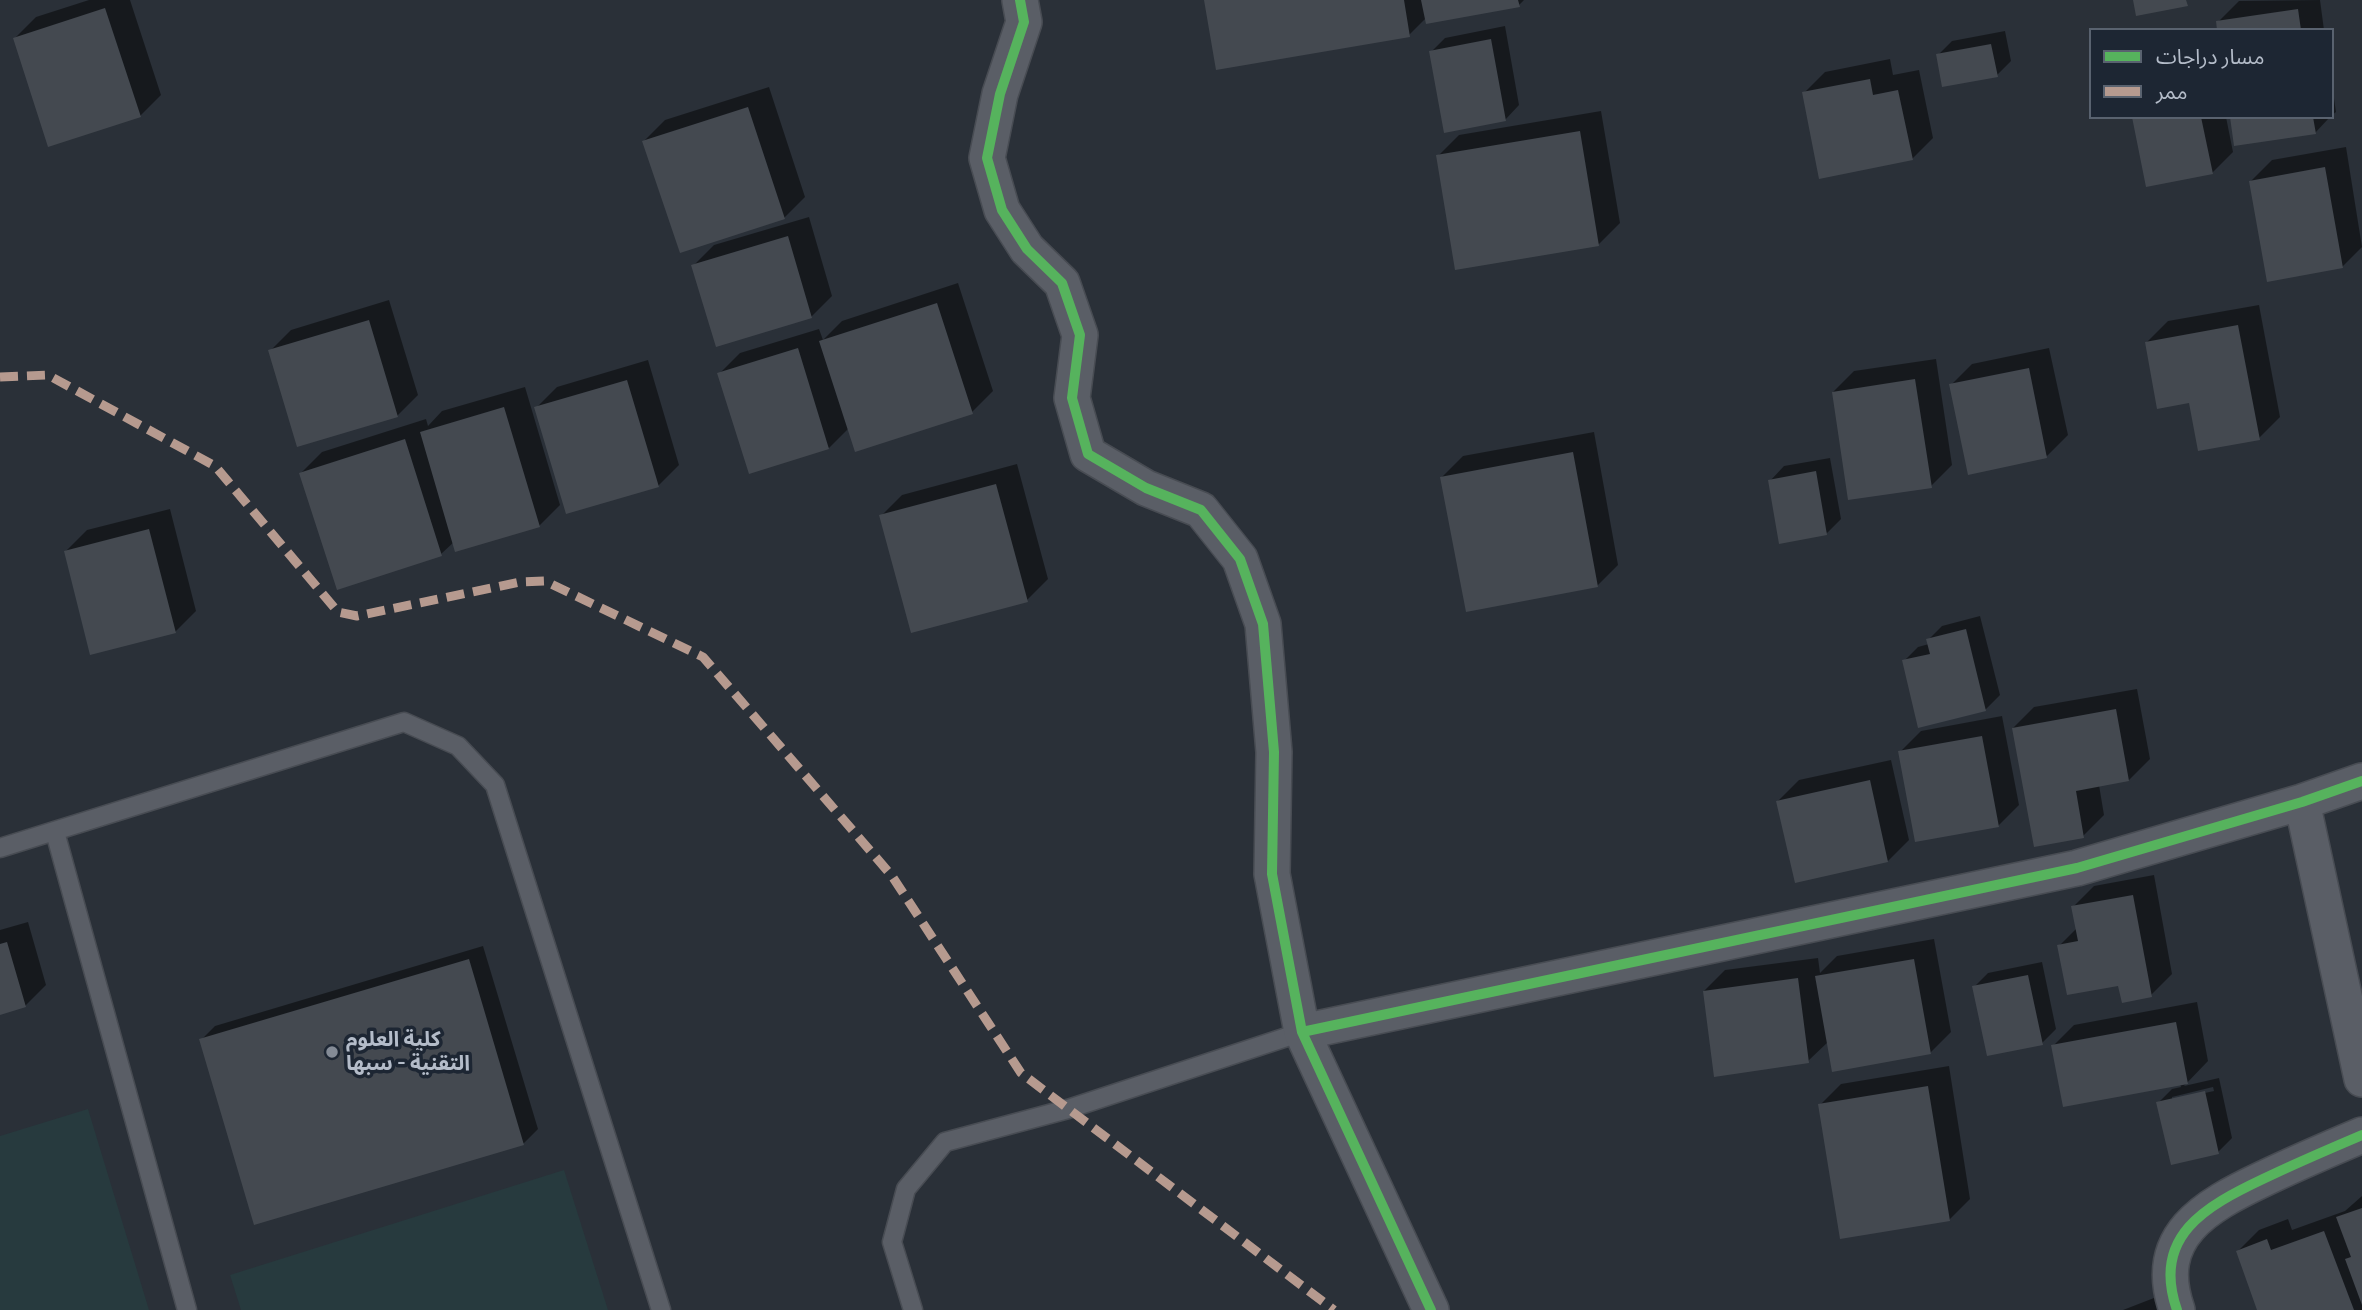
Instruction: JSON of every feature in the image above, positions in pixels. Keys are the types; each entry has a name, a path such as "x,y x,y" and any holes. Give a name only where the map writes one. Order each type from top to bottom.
{"street":[{"path":"1020,0 1024,22 1000,94 987,158 1002,209 1027,249 1062,283 1080,335 1072,398 1088,454 1146,488 1201,510 1241,559 1263,624 1274,752 1272,874 1302,1032 1432,1310"},
{"path":"1302,1032 2077,868 2302,802 2362,781"},
{"path":"2302,802 2362,1079"},
{"path":"2177,1310 2171,1276 2172,1257 2183,1233 2197,1215 2229,1195 2362,1135"}],"lane":[{"path":"0,848 404,722 458,746 495,785 661,1310"},
{"path":"55,832 187,1310"},
{"path":"913,1310 892,1242 906,1189 945,1142 1068,1109 1302,1032"}],"green space":[{"path":"88,1109 149,1310 0,1310 0,1136"},
{"path":"564,1170 608,1310 241,1310 230,1275"}],"building":[{"path":"1204,0 1404,0 1410,37 1216,70"},
{"path":"1421,0 1518,0 1520,7 1426,24"},
{"path":"2133,0 2186,0 2188,6 2136,16"},
{"path":"105,8 141,117 48,147 13,38"},
{"path":"2298,9 2301,28 2217,28 2216,21"},
{"path":"1491,39 1506,121 1444,133 1429,51"},
{"path":"1991,44 1998,77 1942,87 1936,54"},
{"path":"1870,79 1873,95 1898,90 1913,160 1819,179 1802,92"},
{"path":"748,107 785,219 680,253 642,141"},
{"path":"2132,119 2201,119 2213,174 2146,187"},
{"path":"2230,119 2313,119 2316,134 2234,146"},
{"path":"1580,131 1599,246 1455,270 1436,155"},
{"path":"2325,167 2343,268 2267,282 2249,181"},
{"path":"788,236 812,318 716,347 691,265"},
{"path":"937,303 973,414 855,452 819,341"},
{"path":"369,320 398,417 297,447 268,350"},
{"path":"2238,325 2260,440 2198,451 2189,403 2157,409 2145,342"},
{"path":"798,348 829,449 749,474 717,373"},
{"path":"2029,368 2047,458 1968,475 1949,384"},
{"path":"1915,379 1932,488 1848,500 1832,392"},
{"path":"627,380 659,487 566,514 534,407"},
{"path":"504,407 540,527 455,552 420,432"},
{"path":"405,439 442,556 337,590 299,473"},
{"path":"1573,452 1598,587 1466,612 1440,477"},
{"path":"1816,471 1827,535 1779,544 1768,480"},
{"path":"996,484 1028,602 911,633 879,515"},
{"path":"149,529 176,633 90,655 64,551"},
{"path":"1966,629 1986,711 1918,728 1902,660 1930,654 1926,639"},
{"path":"2116,709 2129,781 2076,791 2084,838 2034,847 2012,728"},
{"path":"1982,736 1999,827 1915,842 1898,751"},
{"path":"1870,780 1888,862 1795,883 1776,801"},
{"path":"2133,895 2152,997 2122,1003 2118,986 2067,995 2057,945 2078,941 2071,906"},
{"path":"7,942 26,1007 0,1015 0,944"},
{"path":"469,959 524,1145 254,1225 199,1039"},
{"path":"1914,959 1931,1054 1832,1072 1815,976"},
{"path":"2028,975 2043,1045 1987,1056 1972,986"},
{"path":"1798,978 1809,1063 1714,1077 1703,991"},
{"path":"2176,1022 2188,1084 2063,1107 2051,1045"},
{"path":"1928,1086 1950,1221 1840,1239 1818,1104"},
{"path":"2205,1091 2219,1154 2171,1165 2156,1102"},
{"path":"2362,1208 2362,1305 2345,1259 2351,1257 2336,1217"},
{"path":"2324,1231 2354,1310 2257,1310 2236,1251 2267,1239 2271,1250"}],"marked path":[{"path":"0,377 48,375 215,466 338,612 357,616 520,582 545,581 703,657 892,876 1021,1073 1334,1310"}],"cycle path":[{"path":"1020,0 1024,22 1000,94 987,158 1002,210 1027,249 1062,283 1080,335 1072,398 1088,454 1146,488 1201,510 1240,559 1263,624 1274,752 1272,874 1302,1032 1431,1310"},
{"path":"1302,1032 2077,868 2302,802 2362,781"},
{"path":"2177,1310 2171,1284 2171,1262 2178,1243 2189,1227 2222,1200 2242,1189 2362,1135"}],"place":[{"name":"كلية العلوم التقنية - سبها","path":"332,1052"}]}
